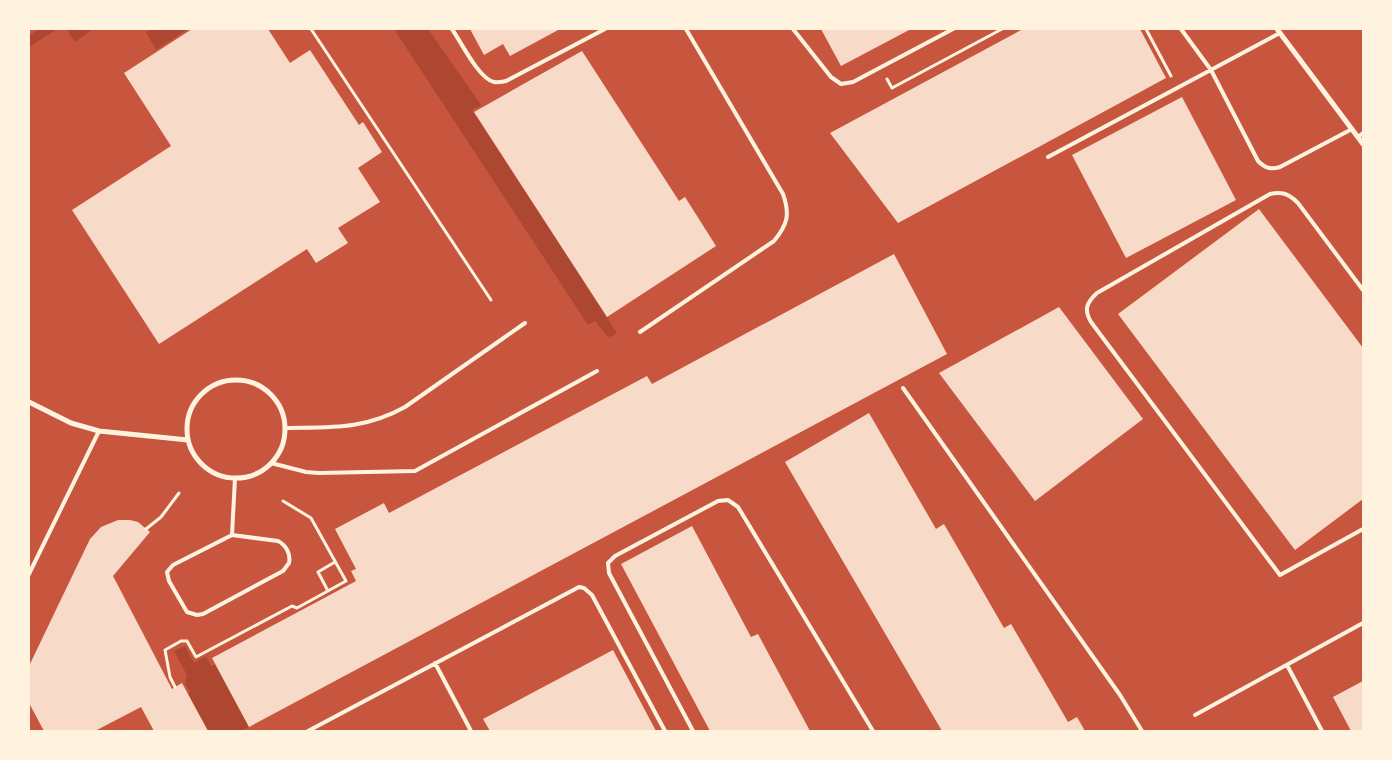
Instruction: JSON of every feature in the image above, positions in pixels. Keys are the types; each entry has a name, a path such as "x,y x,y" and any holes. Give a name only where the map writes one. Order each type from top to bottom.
{"street":[{"path":"1279,31 1352,129 1361,135 1363,144"},
{"path":"236,380 251,383 264,389 275,400 282,413 285,428 279,452 271,463 255,474 235,478 222,476 210,471 200,463 192,452 188,440 187,425 190,411 197,398 208,388 222,382 236,380"},
{"path":"29,402 71,423 99,431 188,440"}],"lane":[{"path":"452,29 482,74 493,82 499,83 506,82 605,29"},
{"path":"640,332 774,241 783,230 787,218 787,206 783,194 686,29"},
{"path":"793,29 830,78 836,82 847,84 953,29"},
{"path":"1182,29 1211,70 1262,165 1268,168 1280,167 1352,129"},
{"path":"1048,157 1211,70 1279,31"},
{"path":"1363,290 1298,203 1284,193 1277,192 1270,194 1096,293 1086,306 1087,315 1092,322 1280,575 1363,529"},
{"path":"285,428 352,426 385,417 405,407 525,324"},
{"path":"271,463 306,472 319,473 415,471 597,371"},
{"path":"903,388 1114,686 1142,731"},
{"path":"29,574 99,431"},
{"path":"232,535 235,478"},
{"path":"693,731 609,573 608,563 615,556 718,501 728,500 738,507 873,731"},
{"path":"232,535 278,541 283,544 288,553 289,563 283,571 203,614 197,615 187,612 168,581 167,572 173,565 232,535"},
{"path":"308,731 573,589 584,588 592,595 665,731"},
{"path":"1195,715 1363,623"},
{"path":"435,663 471,731"},
{"path":"1287,665 1322,731"}],"path":[{"path":"311,29 491,300"},
{"path":"881,67 892,88 1002,29"},
{"path":"1146,29 1177,88"},
{"path":"146,529 161,517 179,493"},
{"path":"175,687 170,677 165,650 181,641 187,641 196,657 292,606 297,608 346,581 312,518 283,501"},
{"path":"328,591 318,572 335,562"}],"shaded area":[{"path":"39,29 57,29 29,47 29,36"},
{"path":"66,29 93,29 75,42"},
{"path":"151,29 188,29 156,50 146,32"},
{"path":"394,29 428,29 481,105 472,110 617,333 610,337 607,336 595,321 588,325"},
{"path":"185,646 194,663 206,656 211,666 215,665 249,727 241,731 208,731 188,694 190,692 185,684 187,675 174,651"}],"building":[{"path":"192,29 268,29 290,63 310,50 359,125 363,122 382,152 358,168 380,202 338,228 348,243 316,263 307,249 159,344 72,210 171,146 124,73"},
{"path":"470,29 560,29 510,56 503,44 484,55"},
{"path":"821,29 911,29 841,66"},
{"path":"1023,29 1140,29 1166,78 898,223 830,133"},
{"path":"582,51 679,201 685,197 716,246 607,317 474,112"},
{"path":"1182,97 1236,200 1126,258 1072,155"},
{"path":"1259,209 1363,348 1363,499 1295,550 1118,314"},
{"path":"894,254 947,354 249,727 212,658 356,581 351,571 356,569 335,529 384,503 389,513 647,376 652,384"},
{"path":"1059,307 1143,419 1035,501 939,373"},
{"path":"869,413 936,529 944,524 1004,628 1011,624 1068,722 1077,717 1085,731 942,731 785,462"},
{"path":"118,520 138,522 150,532 113,576 172,689 182,683 208,731 154,731 141,707 95,731 44,731 29,703 29,666 90,539 101,527"},
{"path":"692,526 751,637 758,634 810,731 710,731 621,564"},
{"path":"613,650 656,731 490,731 483,719"},
{"path":"1363,681 1363,731 1351,731 1333,697"}]}
